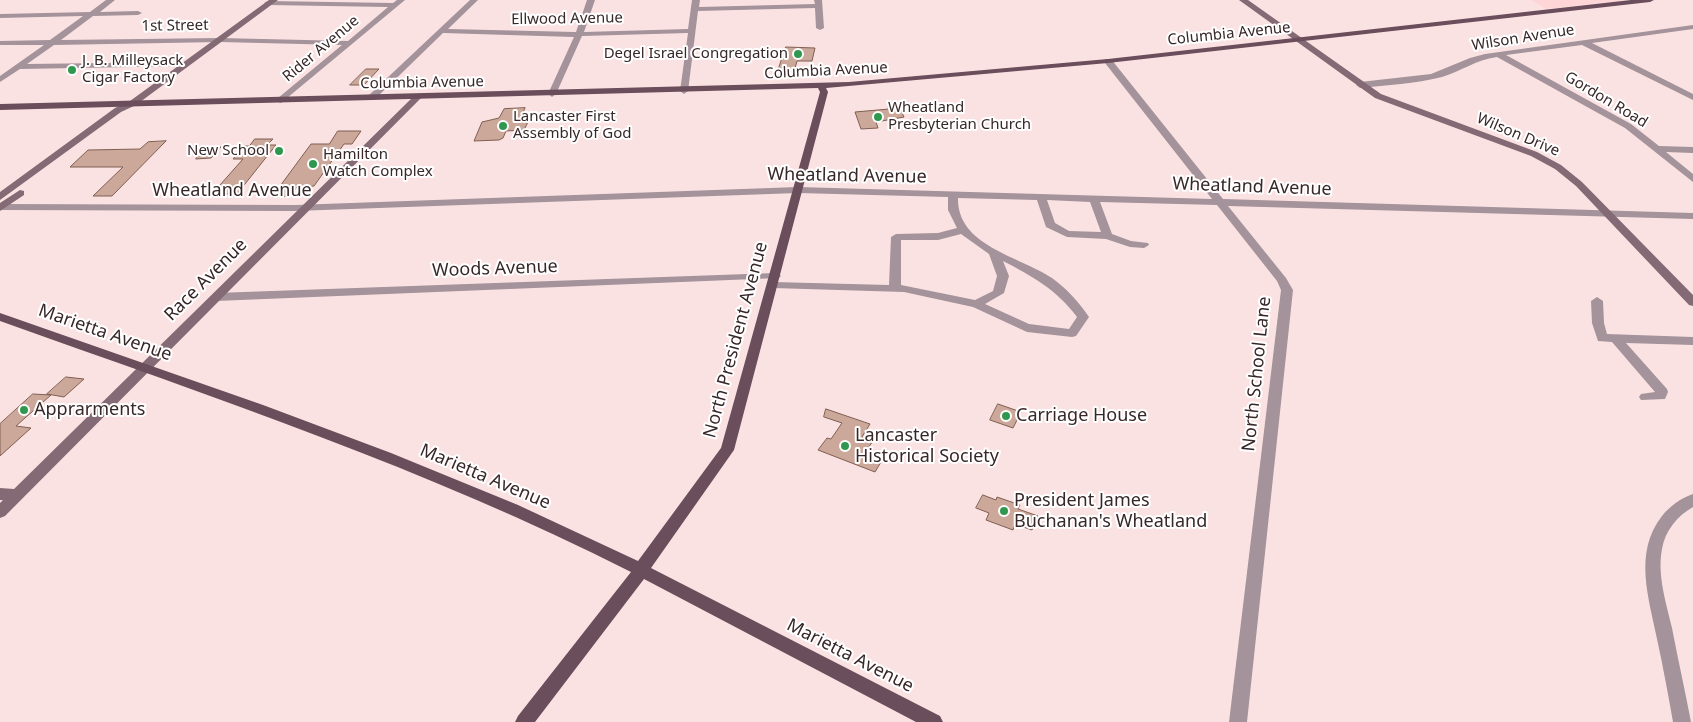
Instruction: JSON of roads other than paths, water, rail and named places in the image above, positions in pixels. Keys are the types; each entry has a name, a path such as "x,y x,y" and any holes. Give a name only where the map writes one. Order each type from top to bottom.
{"main road":[{"name":"Columbia Avenue","path":"0,107 821,86 927,79 1108,61 1650,0"},
{"name":"North President Avenue","path":"524,722 640,571 727,450 824,92 821,86"},
{"name":"Marietta Avenue","path":"0,317 201,387 452,483 559,530 934,722"}],"street":[{"path":"0,80 111,0"},
{"path":"371,98 474,0"},
{"path":"552,94 579,34 591,0"},
{"path":"684,91 696,0"},
{"name":"Wilson Drive","path":"1244,0 1360,85 1388,101 1513,146 1548,161 1579,184 1693,302"},
{"path":"0,205 131,110 133,103 270,1 398,2"},
{"name":"Rider Avenue","path":"281,100 398,2"},
{"path":"694,9 818,3 820,28"},
{"path":"0,16 138,13"},
{"name":"Wilson Avenue","path":"1360,85 1437,76 1450,71 1468,60 1498,54 1690,29"},
{"name":"Ellwood Avenue","path":"443,31 521,35 692,31"},
{"name":"1st Street","path":"0,43 220,40 350,43"},
{"path":"1584,43 1693,96"},
{"name":"Gordon Road","path":"1498,54 1611,116 1657,149 1693,179"},
{"name":"North School Lane","path":"1108,61 1282,280 1286,290 1238,722"},
{"path":"17,67 186,64"},
{"path":"0,73 10,73"},
{"name":"Race Avenue","path":"0,512 418,97"},
{"path":"1657,149 1693,150"},
{"name":"Wheatland Avenue","path":"0,205 307,207 798,190 1693,216"},
{"path":"953,194 952,213 962,230 992,250 1003,276 998,293 976,304"},
{"path":"1041,197 1050,225 1067,234 1107,236 1130,244 1144,245"},
{"path":"1094,198 1107,236"},
{"path":"895,289 896,237 953,235 962,230"},
{"name":"Woods Avenue","path":"216,298 774,281 895,289 976,304 1027,328 1072,333 1083,318 1070,300 1042,277 992,250"},
{"path":"1597,301 1598,323 1602,338 1693,341"},
{"path":"1616,339 1662,392 1660,396 1646,397"},
{"path":"0,494 17,495"},
{"path":"1682,722 1654,583 1653,556 1664,524 1680,507 1693,500"}],"place":[{"name":"Degel Israel Congregation","path":"798,54"},
{"name":"J. B. Milleysack Cigar Factory","path":"72,70"},
{"name":"Wheatland Presbyterian Church","path":"878,117"},
{"name":"Lancaster First Assembly of God","path":"503,126"},
{"name":"New School","path":"279,151"},
{"name":"Hamilton Watch Complex","path":"313,164"},
{"name":"Apprarments","path":"24,410"},
{"name":"Carriage House","path":"1006,416"},
{"name":"Lancaster Historical Society","path":"845,446"},
{"name":"President James Buchanan's Wheatland","path":"1004,511"}]}
